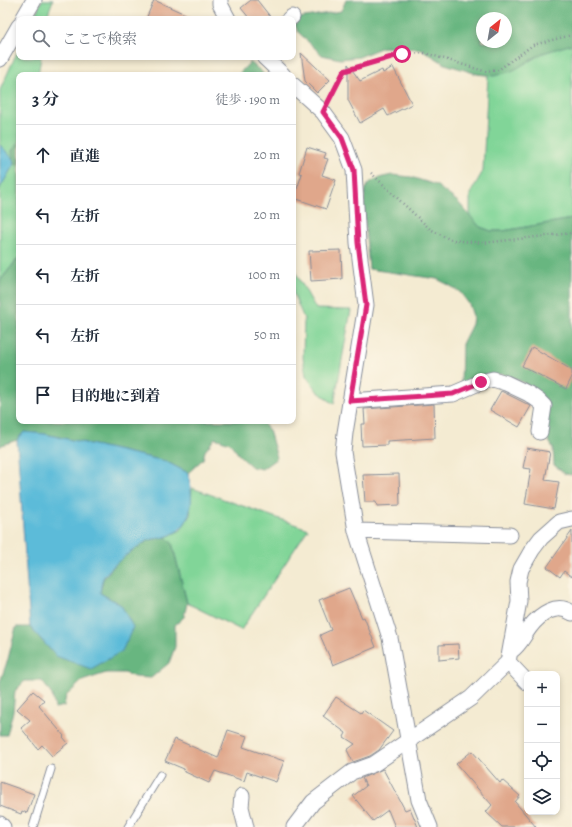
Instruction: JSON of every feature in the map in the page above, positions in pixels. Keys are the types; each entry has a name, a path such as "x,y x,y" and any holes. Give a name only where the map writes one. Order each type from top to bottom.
{"street":[{"path":"25,16 34,0"},
{"path":"220,0 224,16"},
{"path":"0,59 16,31"},
{"path":"267,60 280,72"},
{"path":"296,88 323,112 342,138 354,170 358,243 366,305 343,452 356,531 390,638 419,800 430,827"},
{"path":"350,401 453,394 481,382 493,379 506,383 529,394 544,406 540,432"},
{"path":"524,678 509,657 519,601 518,582 522,568 541,538 559,522 572,519"},
{"path":"356,531 510,535"},
{"path":"294,827 313,802 352,772 374,764 471,698 509,657 518,646 530,626 546,612 558,608 566,609 572,613"},
{"path":"242,796 241,807 246,827"},
{"path":"0,824 3,827"}],"lane":[{"path":"33,827 51,769"},
{"path":"128,827 160,775"}],"path":[{"path":"323,112 344,71 402,54 425,53 487,72 498,70 533,45 572,35"},
{"path":"354,170 371,174 430,229 451,240 483,243 572,233"}],"green space":[{"path":"42,0 53,0 47,16 34,16"},
{"path":"346,0 572,0 572,44 543,53 512,71 494,76 477,74 445,64 421,49 383,47 359,57 340,59 322,55 298,32 296,23 299,18 341,11"},
{"path":"572,42 572,219 503,231 491,231 480,227 470,217 470,194 483,171 488,76 507,66"},
{"path":"16,55 16,60 40,60 38,72 16,72 16,145 12,151 13,159 0,145 0,90"},
{"path":"250,62 262,72 241,72"},
{"path":"16,145 16,164 14,164 12,151"},
{"path":"14,164 16,164 16,261 0,281 0,188"},
{"path":"392,175 411,177 436,185 458,202 480,227 491,231 503,231 572,219 572,475 565,474 554,465 553,448 546,436 548,420 524,383 500,374 461,385 462,344 472,324 473,316 469,304 460,292 437,279 369,269 364,213 365,192 367,186 372,181"},
{"path":"16,261 16,424 264,424 269,430 277,458 262,469 252,467 239,455 230,443 215,438 205,451 203,459 188,473 165,461 45,434 24,432 17,440 0,447 0,281"},
{"path":"296,273 316,309 351,310 334,404 317,391 306,376 303,358 304,319 296,300"},
{"path":"192,488 308,529 241,630 187,603 172,543 166,537 181,530 190,515"},
{"path":"166,537 172,543 187,603 184,617 175,625 175,647 169,663 151,678 134,677 125,673 106,673 82,681 66,696 64,706 55,708 52,695 42,681 25,681 15,691 13,712 7,735 0,735 0,682 8,659 16,627 30,627 56,656 121,605 100,593 103,579 119,560 149,540"}],"water":[{"path":"0,145 13,159 14,164 0,188"},
{"path":"24,432 45,434 165,461 188,473 191,492 190,511 182,527 175,533 165,537 149,540 142,544 117,563 106,573 103,578 100,593 121,605 133,627 122,651 91,669 56,656 30,627 17,440"}],"building":[{"path":"154,0 189,16 147,16"},
{"path":"251,0 257,0 270,16 248,16 241,8"},
{"path":"301,53 330,80 317,93 305,81"},
{"path":"348,64 360,81 382,70 383,73 393,67 412,104 388,116 384,109 360,123 348,100"},
{"path":"307,147 326,153 324,158 328,159 322,175 336,180 326,209 296,199 296,192 302,174 299,173"},
{"path":"341,250 342,279 311,281 309,251"},
{"path":"532,347 572,370 572,377 566,389 522,366"},
{"path":"501,391 531,406 519,427 490,410"},
{"path":"434,404 435,438 387,441 387,445 362,446 361,424 365,424 364,409"},
{"path":"527,448 550,452 545,480 559,482 554,509 525,504 531,469 523,468"},
{"path":"399,474 400,505 377,506 376,502 365,502 363,475"},
{"path":"572,531 572,577 564,571 560,577 547,567"},
{"path":"349,588 362,618 364,617 376,647 333,665 320,635 331,630 319,600"},
{"path":"458,644 459,658 439,660 439,645"},
{"path":"33,691 44,700 39,706 68,743 52,756 42,745 38,749 21,728 30,720 17,709"},
{"path":"336,697 361,713 363,710 393,731 379,750 370,756 353,762 347,750 355,744 344,737 346,733 323,716"},
{"path":"228,730 247,736 243,747 284,761 276,782 247,772 244,781 215,771 209,783 183,771 184,769 165,761 175,739 218,758"},
{"path":"472,751 500,783 502,780 520,796 515,802 524,813 524,815 526,815 536,827 502,827 486,812 492,805 456,764"},
{"path":"383,769 405,810 410,808 418,827 395,827 388,810 373,821 353,796 366,786 362,778"},
{"path":"0,782 34,794 27,813 22,811 21,814 0,806"}],"route":[{"path":"402,54 344,71 323,112 342,138 354,170 358,243 366,305 350,401 453,394 481,382"}]}
